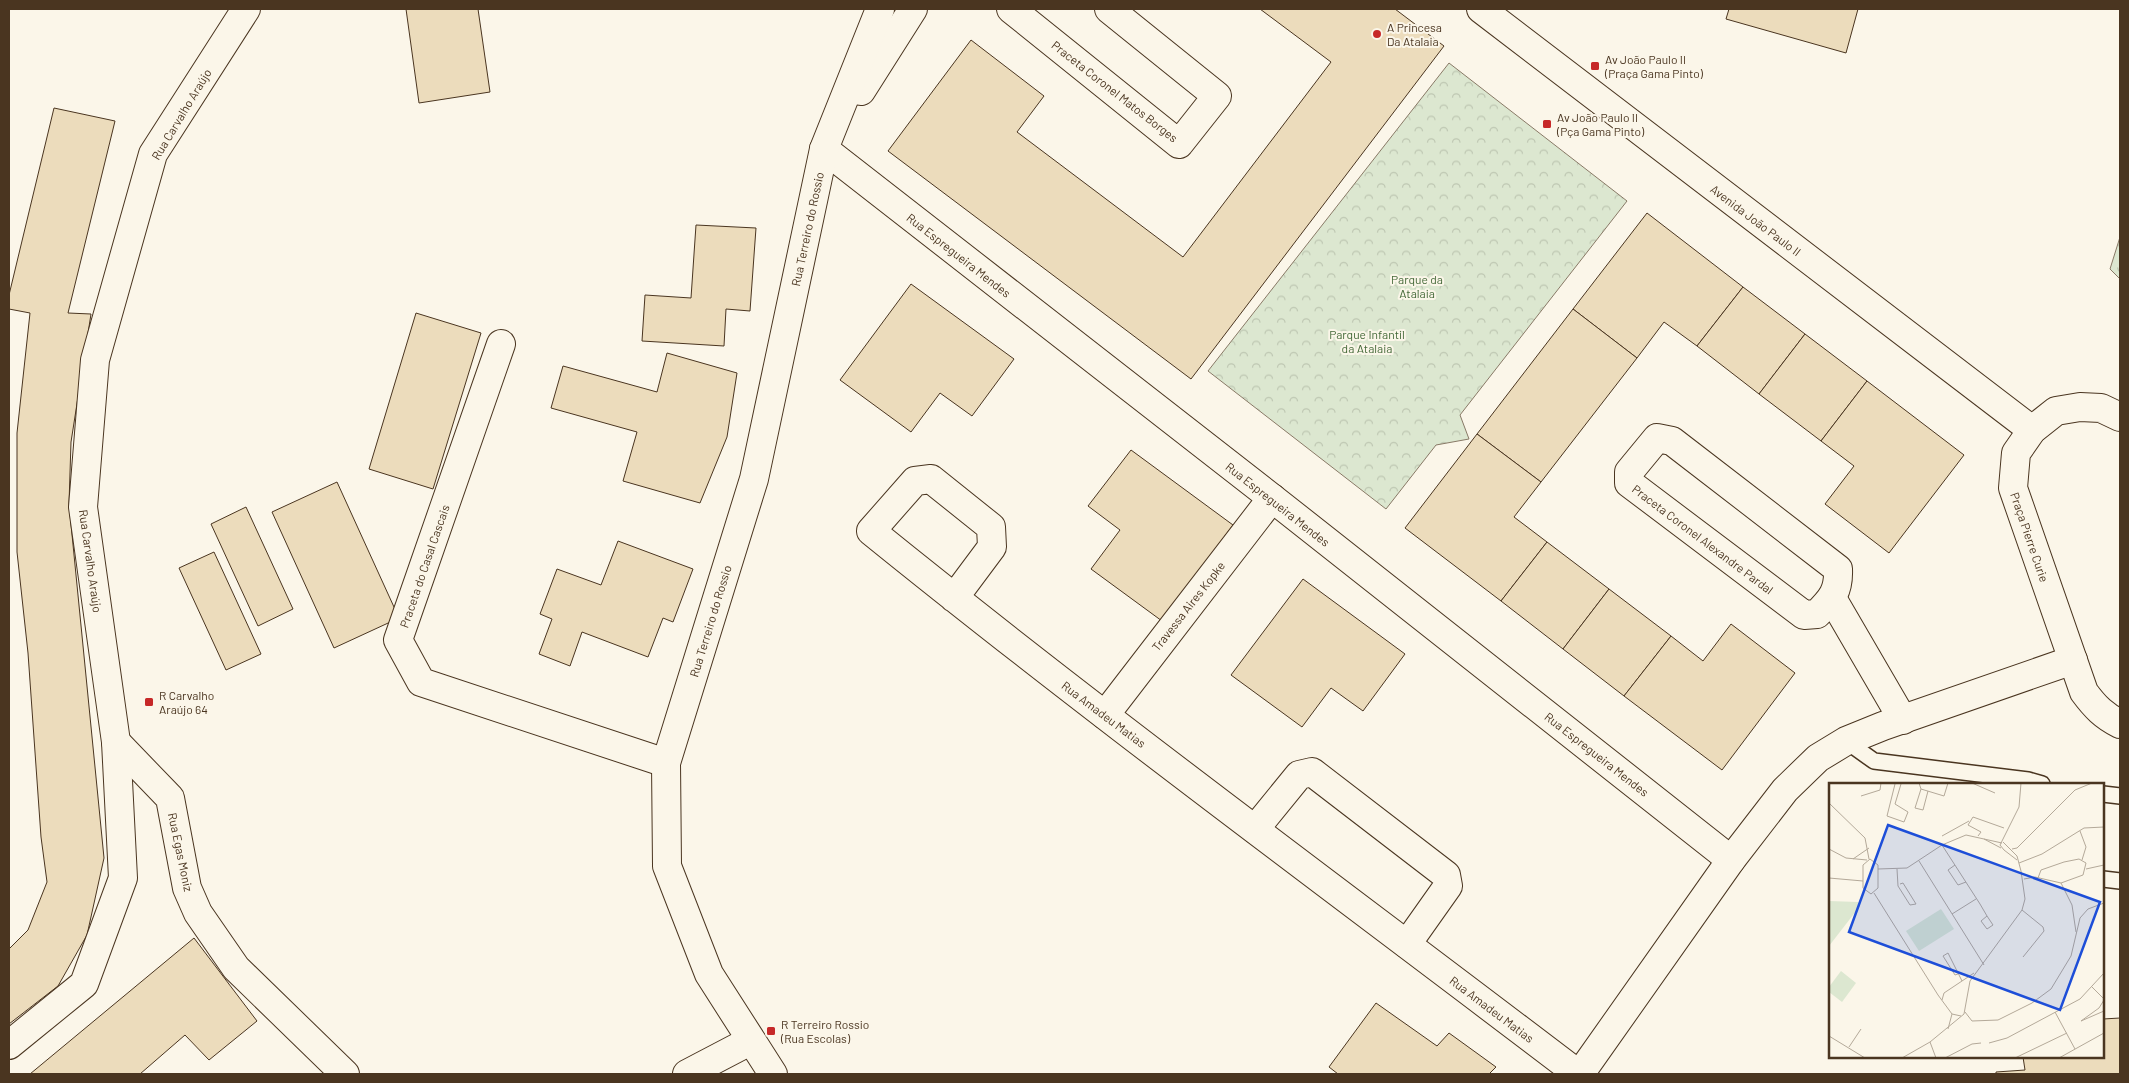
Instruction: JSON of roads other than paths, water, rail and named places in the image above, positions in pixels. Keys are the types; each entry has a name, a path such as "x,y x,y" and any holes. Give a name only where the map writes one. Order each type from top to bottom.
{"street":[{"name":"Rua Carvalho Araújo","path":"9,1045 84,984 123,878 116,742 83,507 95,360 153,154 246,9"},
{"name":"Rua Terreiro do Rossio","path":"773,1074 750,1041 709,974 667,866 666,763 754,479 824,149 880,9"},
{"name":"Rua Terreiro do Rossio","path":"824,149 913,9"},
{"name":"Praceta Coronel Matos Borges","path":"1011,9 1179,144 1217,96 1109,9"},
{"name":"Avenida João Paulo II","path":"1481,9 2032,430"},
{"name":"Rua Espregueira Mendes","path":"824,149 1272,498 1731,860"},
{"name":"Praceta do Casal Cascais","path":"501,344 398,640 421,682 666,763"},
{"name":"Praça Pierre Curie","path":"2120,418 2101,408 2080,407 2056,411 2032,430 2016,453 2012,488 2084,692 2094,706 2108,718 2120,724"},
{"name":"Praceta Coronel Alexandre Pardal","path":"1657,438 1672,441 1838,569 1838,582 1832,598 1817,614 1804,615 1629,483 1629,472 1657,438"},
{"name":"Rua Amadeu Matias","path":"954,598 992,547 991,526 930,479 915,481 871,531 954,598 1105,715 1579,1074"},
{"name":"Travessa Aires Kopke","path":"1105,715 1272,498"},
{"path":"1832,598 1903,720"},
{"path":"1579,1074 1731,860 1785,790 1818,758 1846,741 2072,660"},
{"name":"Rua Egas Moniz","path":"116,742 170,798 187,888 203,921 236,968 345,1074"},
{"path":"1255,829 1299,775 1312,772 1446,875 1448,886 1407,944"},
{"path":"687,1074 750,1041"}],"lane":[{"path":"1846,741 1874,761 2028,780 2038,783"},
{"path":"2104,794 2120,796"},
{"path":"2104,879 2120,881"}],"place":[{"name":"A Princesa Da Atalaia","path":"1377,34"},
{"name":"Av João Paulo II (Praça Gama Pinto)","path":"1595,66"},
{"name":"Av João Paulo II (Pça Gama Pinto)","path":"1547,124"},
{"name":"R Carvalho Araújo 64","path":"149,702"},
{"name":"R Terreiro Rossio (Rua Escolas)","path":"771,1031"}],"park label":[{"name":"Parque da Atalaia","path":"1417,286"},
{"name":"Parque Infantil da Atalaia","path":"1367,341"}]}
